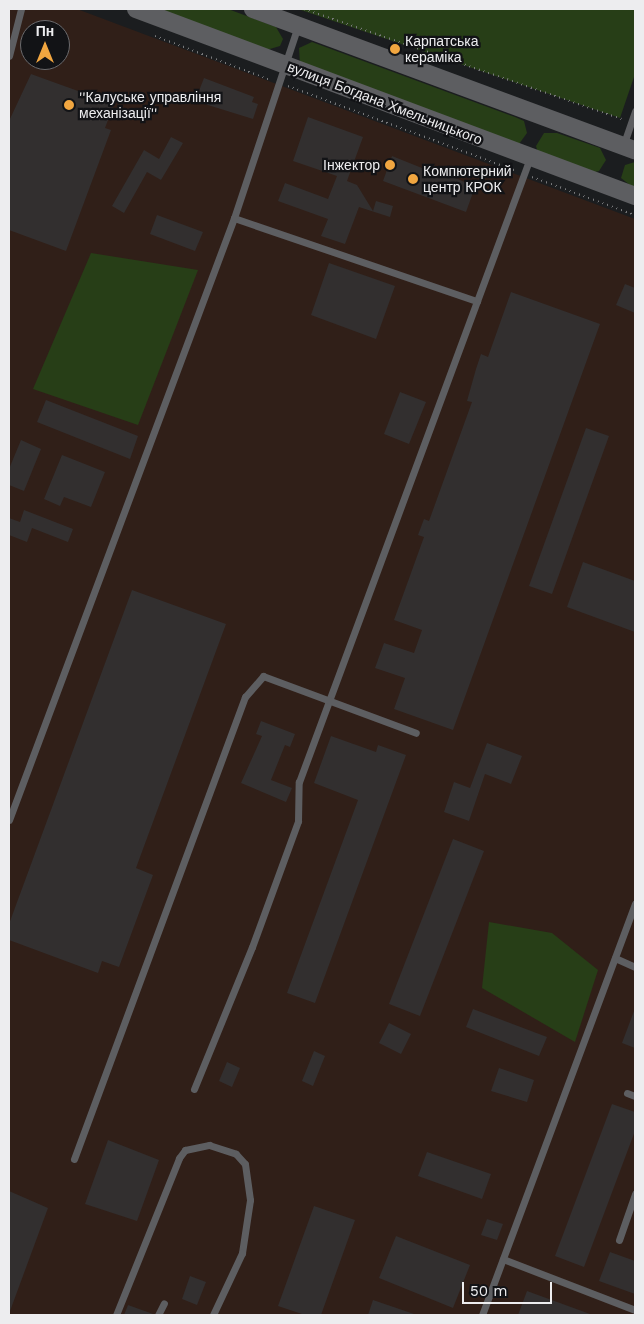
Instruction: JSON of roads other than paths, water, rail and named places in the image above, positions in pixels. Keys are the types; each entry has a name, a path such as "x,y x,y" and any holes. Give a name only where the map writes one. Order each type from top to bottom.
{"street":[{"name":"вулиця Богдана Хмельницького","path":"136,9 635,196"},
{"path":"256,9 301,17 629,148"}],"lane":[{"path":"9,56 12,32 21,9"},
{"path":"9,820 234,218 301,17"},
{"path":"629,148 631,122 635,111"},
{"path":"194,1089 298,821 299,782 530,157"},
{"path":"234,218 477,301"},
{"path":"74,1159 245,697 263,676 416,732"},
{"path":"482,1315 635,903"},
{"path":"615,958 635,967"},
{"path":"626,1093 635,1096"},
{"path":"116,1315 179,1158 185,1150 210,1145 236,1154 245,1164 250,1200 242,1253 213,1315"},
{"path":"619,1240 635,1194"},
{"path":"503,1259 635,1310"},
{"path":"158,1315 164,1303"}],"place":[{"name":"Карпатська кераміка","path":"395,49"},
{"name":"''Калуське управління механізації''","path":"69,105"},
{"name":"Інжектор","path":"390,165"},
{"name":"Компютерний центр КРОК","path":"413,179"}]}
